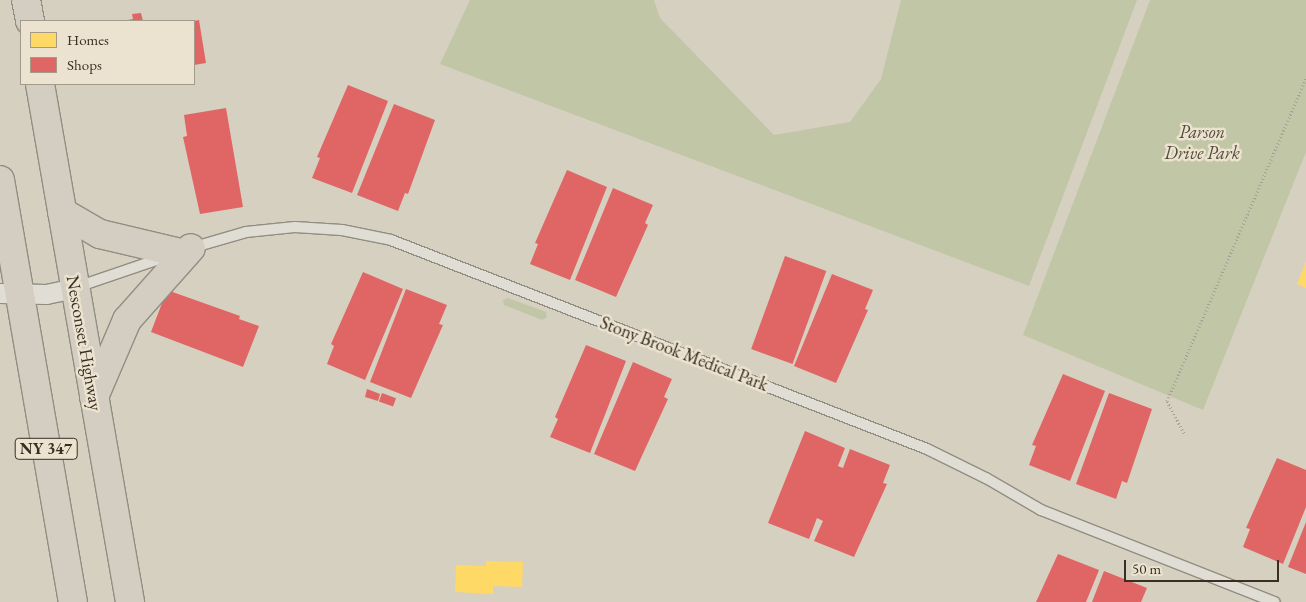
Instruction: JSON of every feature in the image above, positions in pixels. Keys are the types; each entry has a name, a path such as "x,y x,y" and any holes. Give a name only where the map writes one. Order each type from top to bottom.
{"highway":[{"path":"26,0 30,20"},
{"name":"Nesconset Highway","path":"40,85 130,602"},
{"name":"NY 347","path":"0,180 10,294 73,602"},
{"path":"62,212 100,234 184,250 127,320 94,399"}],"street":[{"path":"10,294 74,288"}],"lane":[{"name":"Stony Brook Medical Park","path":"74,288 184,250 246,232 295,227 342,230 391,240 927,449 986,478 1041,510 1276,602"}],"path":[{"path":"1184,433 1167,401 1306,78"}],"green space":[{"path":"470,0 654,0 660,18 774,135 850,122 881,79 901,0 1137,0 1029,286 440,64"},
{"name":"Parson Drive Park","path":"1150,0 1306,0 1306,152 1203,410 1023,335"},
{"path":"508,298 546,312 547,317 542,320 504,305 503,300"}],"building: Homes":[{"path":"1306,262 1306,288 1297,284"},
{"path":"486,561 523,562 522,587 493,586 493,594 455,592 456,565 486,566"}],"building: Shops":[{"path":"141,13 143,20 128,20 133,19 132,14"},
{"path":"199,20 206,63 195,65 195,21"},
{"path":"348,85 388,101 352,193 312,178 320,158 317,157"},
{"path":"394,104 435,120 408,194 405,193 398,211 357,195"},
{"path":"226,108 243,207 200,214 183,137 187,136 184,115"},
{"path":"567,170 607,187 570,280 530,264 538,244 535,243"},
{"path":"613,188 653,205 645,223 648,225 616,297 575,280"},
{"path":"785,256 826,271 792,364 751,349"},
{"path":"363,272 403,289 365,380 327,364 334,346 331,344"},
{"path":"832,274 873,290 865,309 868,310 836,383 794,366"},
{"path":"406,289 447,305 439,324 443,325 411,398 370,382"},
{"path":"167,290 240,316 239,319 259,326 243,367 151,332"},
{"path":"586,345 626,361 590,453 550,437 558,419 555,417"},
{"path":"633,362 672,379 664,397 668,399 635,471 594,454"},
{"path":"1063,374 1105,391 1070,481 1029,465 1036,446 1032,445"},
{"path":"367,389 380,394 378,401 365,397"},
{"path":"382,393 396,398 393,407 379,401"},
{"path":"1109,393 1152,409 1127,483 1122,481 1116,499 1076,484"},
{"path":"805,431 845,448 838,466 843,468 850,449 890,465 883,483 887,484 854,557 814,541 823,521 817,518 809,539 768,523"},
{"path":"1277,458 1306,470 1306,507 1283,564 1243,547 1250,529 1246,528"},
{"path":"1306,522 1306,574 1288,567"},
{"path":"1058,554 1099,570 1086,602 1036,602"},
{"path":"1104,571 1147,588 1141,602 1092,602"}]}
